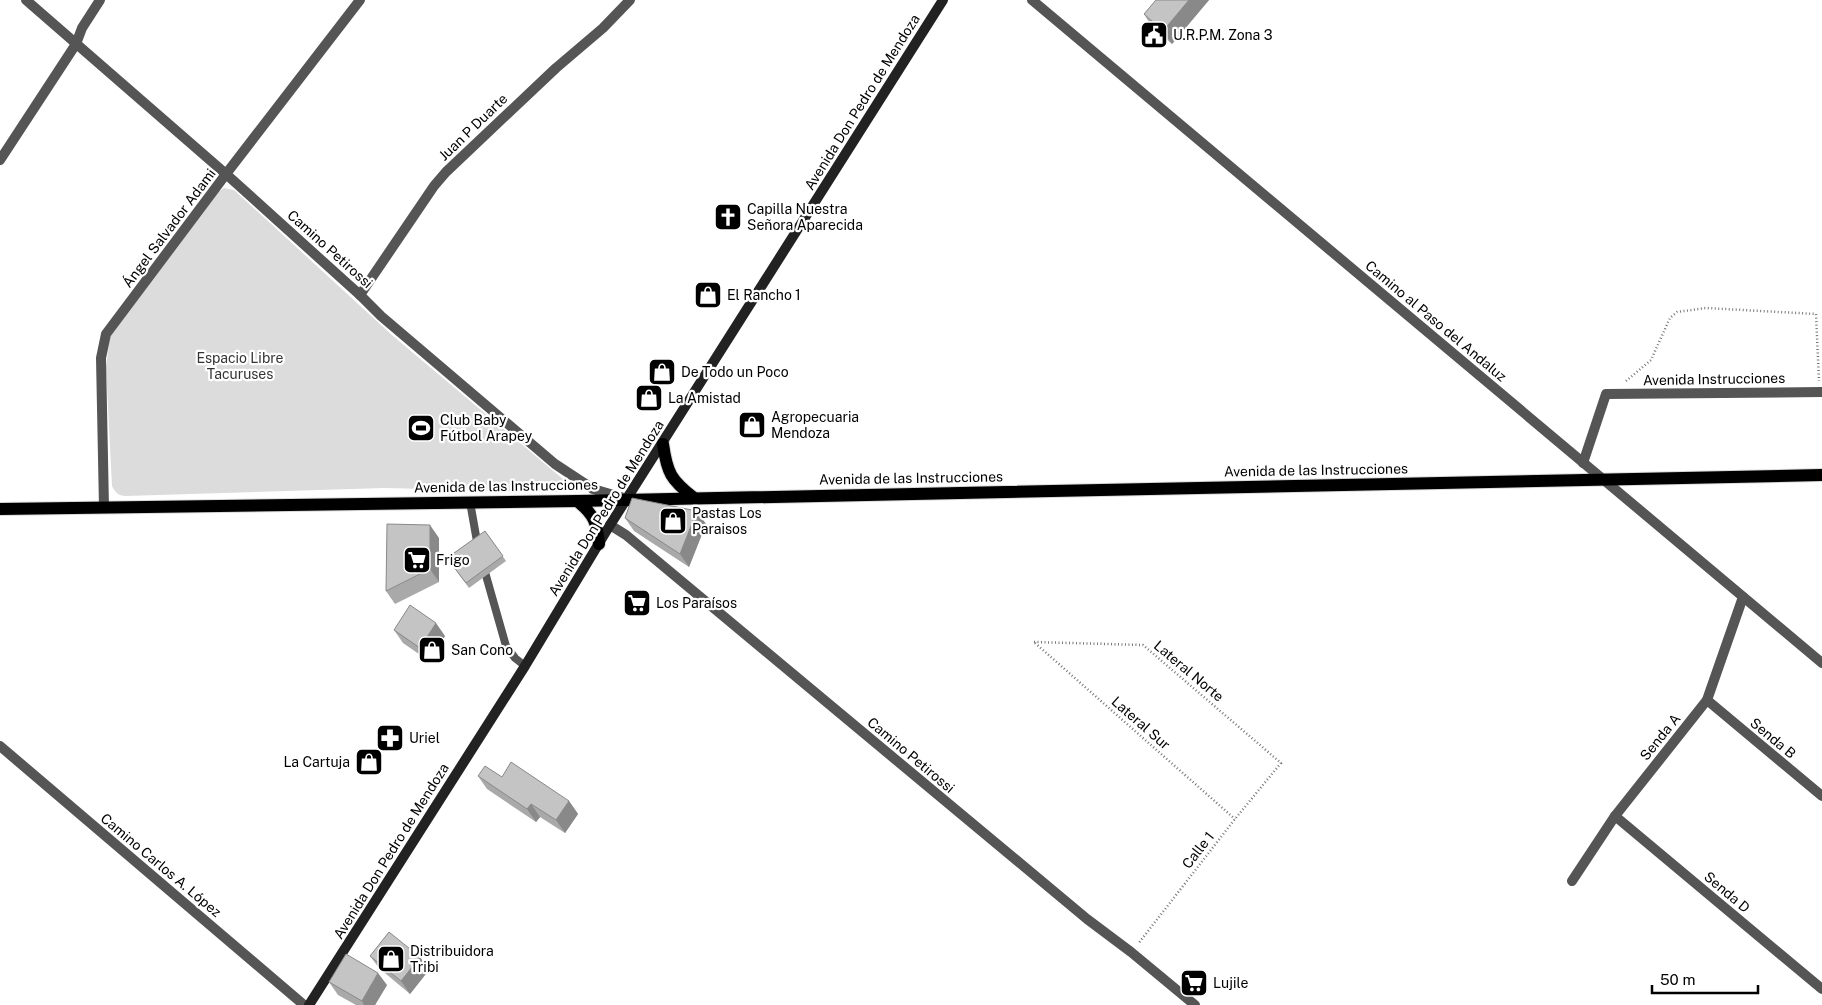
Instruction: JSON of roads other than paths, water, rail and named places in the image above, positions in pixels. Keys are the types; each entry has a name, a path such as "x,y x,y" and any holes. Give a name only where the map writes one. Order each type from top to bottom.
{"main road":[{"name":"Avenida Don Pedro de Mendoza","path":"309,1005 525,666 610,525 943,0"},
{"path":"663,444 669,473 678,486 694,498"},
{"name":"Avenida de las Instrucciones","path":"0,509 577,501 1822,474"},
{"path":"577,501 586,507 593,516 598,527 599,544"}],"street":[{"name":"Camino Petirossi","path":"26,0 226,174 360,295 380,316 555,464 593,488 627,499"},
{"path":"0,160 76,44 82,28 100,0"},
{"name":"Ángel Salvador Adami","path":"104,508 101,358 106,334 360,0"},
{"name":"Juan P Duarte","path":"360,295 434,186 446,172 556,68 603,28 630,0"},
{"name":"Camino al Paso del Andaluz","path":"1032,0 1822,663"},
{"name":"Avenida Instrucciones","path":"1583,462 1606,394 1821,392"},
{"name":"Camino Petirossi","path":"610,525 626,535 1087,919 1131,952 1195,1005"},
{"name":"Senda A","path":"1572,881 1615,816 1707,700 1743,597"},
{"name":"Senda B","path":"1707,700 1822,796"},
{"name":"Camino Carlos A. López","path":"0,746 304,1005"},
{"name":"Senda D","path":"1615,816 1822,989"}],"lane":[{"path":"470,502 476,539 506,646 515,658 525,666"}],"place":[{"name":"U.R.P.M. Zona 3","path":"1154,35"},
{"name":"Capilla Nuestra Señora Aparecida","path":"728,217"},
{"name":"El Rancho 1","path":"708,295"},
{"name":"De Todo un Poco","path":"662,372"},
{"name":"La Amistad","path":"649,398"},
{"name":"Agropecuaria Mendoza","path":"752,425"},
{"name":"Club Baby Fútbol Arapey","path":"421,428"},
{"name":"Pastas Los Paraisos","path":"673,521"},
{"name":"Frigo","path":"417,560"},
{"name":"Los Paraísos","path":"637,603"},
{"name":"San Cono","path":"432,650"},
{"name":"Uriel","path":"390,738"},
{"name":"La Cartuja","path":"369,762"},
{"name":"Distribuidora Tribi","path":"391,959"},
{"name":"Lujile","path":"1194,983"}],"park label":[{"name":"Espacio Libre Tacuruses","path":"240,366"}]}
